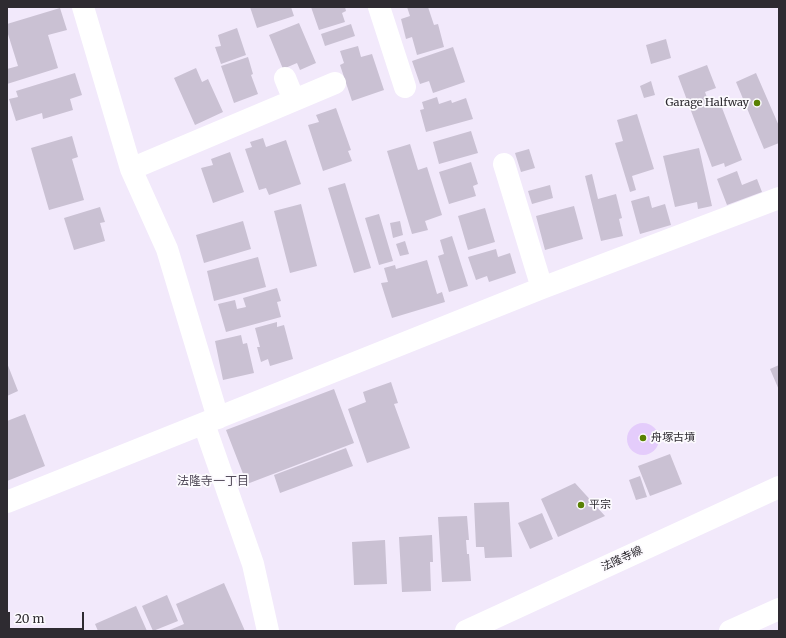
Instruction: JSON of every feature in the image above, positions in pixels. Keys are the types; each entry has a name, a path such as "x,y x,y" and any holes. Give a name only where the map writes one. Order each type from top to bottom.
{"street":[{"path":"83,7 131,169 167,250 211,421 253,564 268,631"},
{"path":"379,7 405,87"},
{"path":"285,78 294,100"},
{"path":"131,169 335,83"},
{"path":"504,164 542,288"},
{"path":"7,502 542,288 779,198"},
{"name":"法隆寺線","path":"466,631 779,487"},
{"path":"730,631 779,609"}],"shaded area":[{"name":"舟塚古墳","path":"643,423 649,424 656,430 659,439 658,445 652,452 643,455 637,454 630,448 627,439 628,433 634,426"}],"building":[{"path":"250,7 291,7 294,16 257,28"},
{"path":"311,7 345,7 346,11 342,13 345,22 319,30"},
{"path":"407,7 428,7 434,25 438,24 444,47 417,55 412,37 406,39 401,19 410,16"},
{"path":"60,8 67,30 48,35 58,68 7,84 7,69 18,66 7,31 7,24"},
{"path":"299,23 316,63 300,70 297,63 283,69 269,35"},
{"path":"351,24 355,36 325,46 321,34"},
{"path":"237,28 246,55 221,64 215,47 221,46 218,35"},
{"path":"666,39 671,58 651,64 646,45"},
{"path":"358,46 361,57 372,54 384,90 352,101 340,65 344,63 340,51"},
{"path":"453,47 465,82 433,93 429,81 420,84 412,61"},
{"path":"248,57 253,74 251,75 258,94 234,103 221,66"},
{"path":"707,65 716,88 705,92 709,103 719,100 742,160 725,167 724,163 712,167 678,76"},
{"path":"196,68 202,82 208,79 223,112 195,125 174,78"},
{"path":"75,73 82,95 70,99 73,110 43,119 42,113 16,121 9,99 18,97 16,91"},
{"path":"756,73 779,126 779,143 764,149 736,82"},
{"path":"651,81 655,95 644,98 640,86"},
{"path":"437,97 439,104 451,100 452,103 466,98 473,119 426,132 420,110 424,109 422,102"},
{"path":"336,108 351,150 348,151 352,161 323,171 308,125 319,122 316,115"},
{"path":"637,114 654,169 632,176 636,190 630,192 615,143 623,141 617,120"},
{"path":"471,131 478,153 439,164 433,142"},
{"path":"72,136 78,157 72,159 84,200 49,210 31,148"},
{"path":"263,138 266,147 286,140 301,184 269,195 266,188 259,190 245,149 252,147 250,142"},
{"path":"410,144 418,170 427,167 442,215 425,221 428,230 412,234 387,151"},
{"path":"699,148 712,206 698,209 697,202 675,207 663,156"},
{"path":"529,149 535,168 521,172 515,153"},
{"path":"230,152 244,192 213,203 201,168 213,165 211,159"},
{"path":"471,162 478,184 473,186 476,196 449,204 439,172"},
{"path":"737,171 742,185 757,179 762,192 727,205 717,179"},
{"path":"592,174 598,199 616,194 622,218 619,219 623,236 601,241 585,176"},
{"path":"345,183 371,268 354,273 328,188"},
{"path":"550,185 553,198 532,204 528,191"},
{"path":"649,196 652,208 665,204 671,225 640,234 631,201"},
{"path":"301,204 317,266 290,273 274,211"},
{"path":"574,206 583,239 545,250 536,216"},
{"path":"100,207 105,222 100,223 105,241 74,250 64,218"},
{"path":"485,208 495,242 468,250 458,216"},
{"path":"379,214 393,261 379,265 365,218"},
{"path":"243,221 251,249 204,263 196,235"},
{"path":"400,221 403,235 393,238 390,223"},
{"path":"452,236 468,286 449,292 438,256 444,254 440,240"},
{"path":"405,241 409,254 400,256 396,244"},
{"path":"496,249 498,257 510,253 516,273 489,282 487,276 476,280 468,257"},
{"path":"258,257 266,287 214,301 207,271"},
{"path":"427,260 437,294 442,292 445,302 392,318 381,283 388,282 384,268 395,265 396,269"},
{"path":"277,288 281,301 277,302 281,317 226,332 218,304 235,300 237,309 246,307 243,298"},
{"path":"277,322 277,327 284,325 293,359 270,366 268,359 261,362 257,347 260,347 255,328"},
{"path":"241,335 243,344 247,343 254,373 223,380 215,341"},
{"path":"7,363 18,391 7,396"},
{"path":"779,365 779,390 770,369"},
{"path":"391,382 398,403 394,404 410,448 367,463 348,409 366,402 363,392"},
{"path":"334,389 354,443 247,484 226,430"},
{"path":"25,414 45,466 7,481 7,421"},
{"path":"346,448 353,466 280,493 274,475"},
{"path":"670,454 682,484 650,496 638,466"},
{"path":"640,476 647,497 636,500 629,480"},
{"path":"575,483 605,516 558,537 541,499"},
{"path":"509,502 512,557 485,558 484,547 476,547 474,503"},
{"path":"542,513 553,539 530,549 518,523"},
{"path":"467,516 469,540 466,540 467,554 469,554 471,581 442,582 438,517"},
{"path":"432,535 433,562 430,562 431,591 402,592 399,537"},
{"path":"385,540 387,584 354,585 352,542"},
{"path":"224,583 245,631 167,631 184,624 176,604"},
{"path":"167,595 178,621 153,631 142,606"},
{"path":"136,606 147,631 98,631 95,624"}],"place":[{"name":"Garage Halfway","path":"757,103"},
{"name":"舟塚古墳","path":"643,438"},
{"name":"平宗","path":"581,505"}],"district":[{"name":"法隆寺一丁目","path":"213,482"}]}
